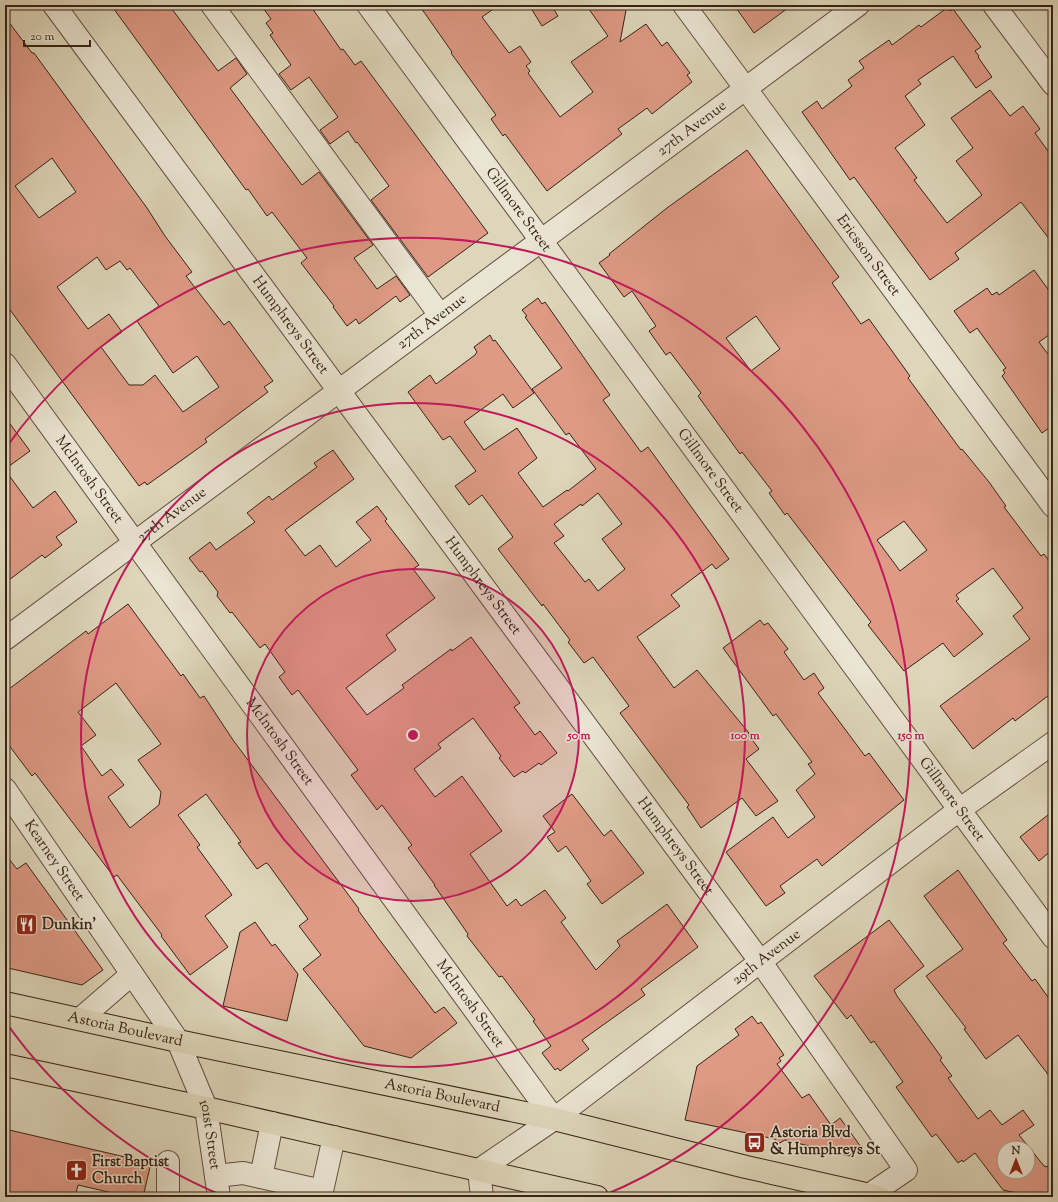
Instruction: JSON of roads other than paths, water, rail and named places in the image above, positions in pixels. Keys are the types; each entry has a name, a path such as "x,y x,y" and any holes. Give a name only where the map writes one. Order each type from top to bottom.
{"main road":[{"name":"Astoria Boulevard","path":"5,1003 178,1041 554,1119 746,1167 871,1196"},
{"path":"5,1065 206,1108 597,1197"}],"street":[{"name":"Humphreys Street","path":"54,5 760,961 906,1170 871,1196"},
{"path":"212,5 440,315"},
{"name":"Gillmore Street","path":"368,5 1053,937"},
{"name":"Ericsson Street","path":"684,5 1053,506"},
{"name":"27th Avenue","path":"5,639 858,5"},
{"path":"994,5 1053,84"},
{"name":"McIntosh Street","path":"5,364 554,1119"},
{"name":"29th Avenue","path":"479,1170 554,1119 959,810 1053,743"},
{"name":"Kearney Street","path":"5,789 178,1041 193,1075"},
{"path":"80,1019 132,974"},
{"name":"101st Street","path":"193,1075 206,1108 217,1186"},
{"path":"263,1171 272,1123"},
{"path":"217,1186 242,1173 263,1171 325,1177 334,1137"},
{"path":"168,1162 168,1197"},
{"path":"479,1170 482,1197"}],"place":[{"name":"Dunkin'","path":"27,925"},
{"name":"Astoria Blvd & Humphreys St","path":"755,1142"},
{"name":"First Baptist Church","path":"77,1171"}]}
